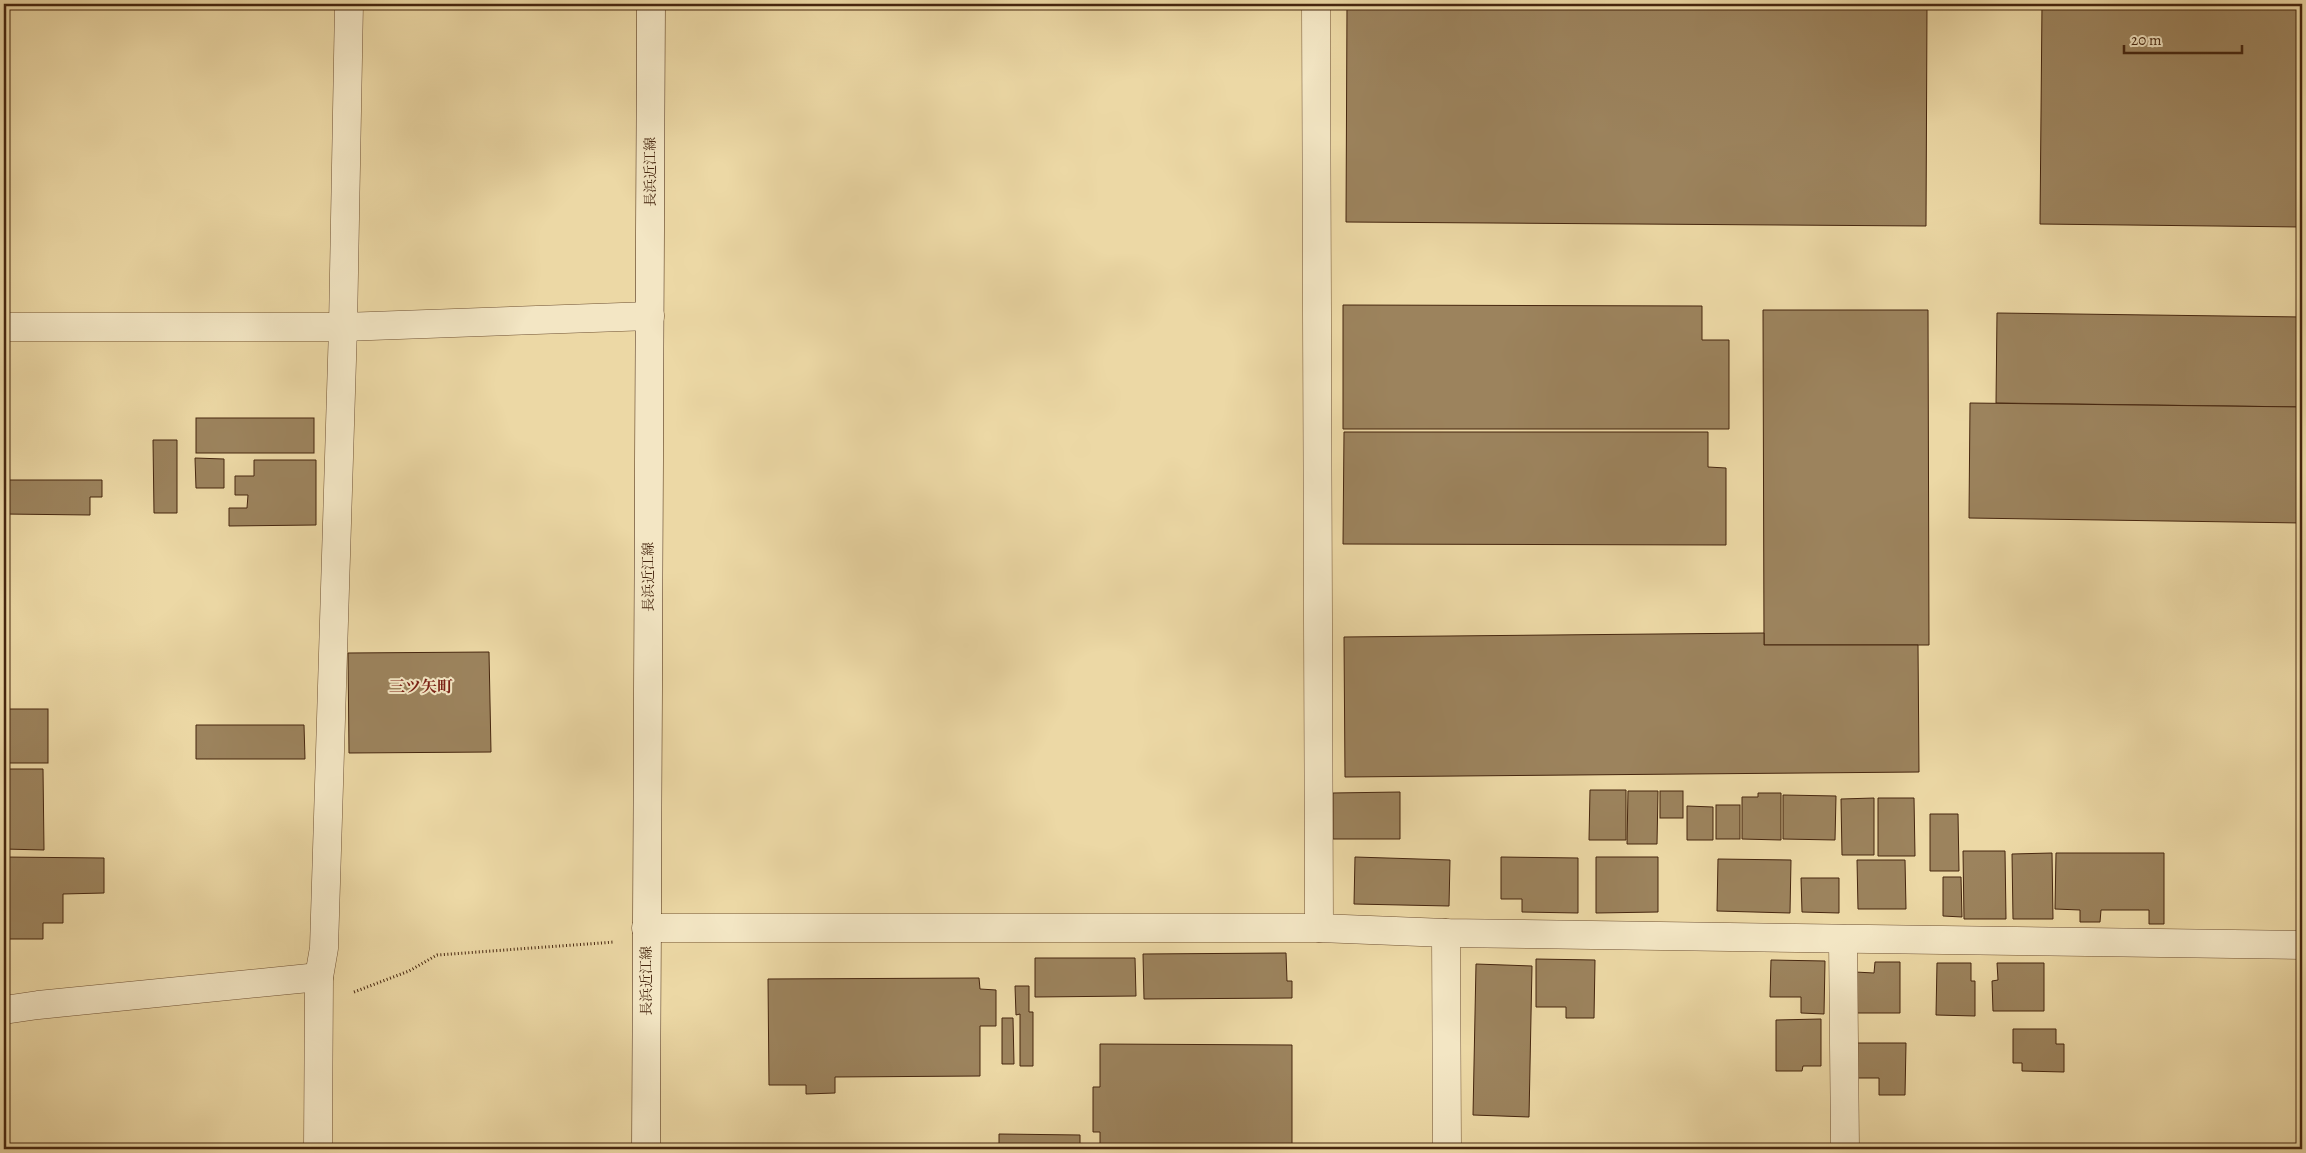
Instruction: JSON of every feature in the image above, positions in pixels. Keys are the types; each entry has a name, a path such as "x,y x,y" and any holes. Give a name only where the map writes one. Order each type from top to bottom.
{"street":[{"path":"318,1149 319,990 324,948 343,328 349,4"},
{"name":"長浜近江線","path":"646,1149 651,4"},
{"path":"1316,4 1319,928"},
{"path":"4,327 343,328 650,316"},
{"path":"646,928 1319,928 1446,933 2302,945"},
{"path":"1446,933 1447,1149"},
{"path":"1843,939 1845,1149"},
{"path":"4,1010 38,1005 319,990"}],"path":[{"path":"319,990 379,984 409,971 437,955 597,942 621,942"}],"building":[{"path":"1347,4 1927,4 1926,226 1346,222"},
{"path":"2042,4 2302,4 2302,227 2040,224"},
{"path":"1343,305 1702,306 1702,340 1729,340 1729,429 1343,429"},
{"path":"1763,310 1928,310 1929,645 1764,645"},
{"path":"1997,313 2302,317 2302,407 1996,403"},
{"path":"1970,403 2302,407 2302,523 1969,518"},
{"path":"196,418 314,418 314,453 196,453"},
{"path":"1344,432 1708,432 1708,467 1726,468 1726,545 1343,544"},
{"path":"153,440 177,440 177,513 154,513"},
{"path":"195,458 224,459 224,488 196,488"},
{"path":"254,460 316,460 316,525 229,526 229,508 247,508 248,495 235,495 235,476 254,476"},
{"path":"4,480 102,480 102,497 90,497 90,515 4,514"},
{"path":"1764,633 1764,645 1918,645 1919,772 1345,777 1344,637"},
{"path":"489,652 491,752 349,753 348,653"},
{"path":"4,709 48,709 48,763 4,763"},
{"path":"196,725 304,725 305,759 196,759"},
{"path":"4,769 43,769 44,850 4,849"},
{"path":"1590,790 1626,790 1626,840 1589,840"},
{"path":"1628,791 1658,791 1657,844 1627,844"},
{"path":"1660,791 1683,791 1683,818 1660,818"},
{"path":"1400,792 1400,839 1333,839 1333,793"},
{"path":"1758,793 1781,793 1781,840 1742,839 1742,797 1758,797"},
{"path":"1783,795 1836,796 1835,840 1783,839"},
{"path":"1874,798 1874,855 1842,855 1841,799"},
{"path":"1878,798 1914,798 1915,856 1878,856"},
{"path":"1716,805 1740,805 1740,839 1716,839"},
{"path":"1687,806 1713,807 1713,840 1687,840"},
{"path":"1930,814 1958,814 1959,871 1930,871"},
{"path":"1963,851 2005,851 2006,919 1964,919"},
{"path":"2052,853 2053,919 2013,919 2012,854"},
{"path":"2056,853 2164,853 2164,924 2149,924 2149,910 2101,910 2100,922 2080,922 2080,910 2055,909"},
{"path":"4,857 104,858 104,893 63,894 63,923 43,923 43,939 8,939 9,923 4,923"},
{"path":"1355,857 1450,860 1449,906 1354,904"},
{"path":"1501,857 1578,858 1578,913 1522,912 1522,899 1501,899"},
{"path":"1596,857 1658,857 1658,912 1596,913"},
{"path":"1718,859 1791,860 1790,913 1717,911"},
{"path":"1857,860 1905,860 1906,909 1858,909"},
{"path":"1943,877 1961,877 1962,917 1943,916"},
{"path":"1801,878 1839,878 1839,913 1802,912"},
{"path":"1286,953 1287,981 1292,981 1292,998 1144,999 1143,954"},
{"path":"1035,958 1135,958 1136,996 1035,997"},
{"path":"1536,959 1595,960 1594,1018 1566,1018 1566,1007 1536,1007"},
{"path":"1771,960 1825,961 1824,1014 1801,1013 1801,997 1770,997"},
{"path":"1875,962 1900,962 1900,1013 1855,1013 1855,972 1874,973"},
{"path":"1937,963 1971,963 1971,981 1975,981 1975,1016 1936,1015"},
{"path":"1997,963 2044,963 2044,1011 1993,1011 1992,981 1998,980"},
{"path":"1476,964 1532,966 1529,1117 1473,1115"},
{"path":"979,978 980,989 996,990 996,1026 980,1026 980,1076 835,1077 835,1093 806,1094 806,1085 769,1085 768,979"},
{"path":"1015,986 1029,986 1029,1012 1033,1012 1033,1066 1020,1066 1020,1014 1016,1015"},
{"path":"1002,1018 1013,1018 1014,1064 1002,1064"},
{"path":"1821,1019 1821,1066 1803,1066 1802,1071 1776,1071 1776,1020"},
{"path":"2013,1029 2056,1029 2056,1044 2064,1044 2064,1072 2022,1071 2022,1063 2013,1063"},
{"path":"1855,1043 1906,1043 1905,1095 1879,1095 1879,1078 1855,1078"},
{"path":"1100,1044 1292,1045 1292,1149 1100,1149 1100,1132 1093,1132 1093,1087 1100,1087"},
{"path":"999,1134 1080,1135 1080,1149 999,1149"},
{"path":"1463,1146 1529,1148 1529,1149 1463,1149"}],"district":[{"name":"三ツ矢町","path":"421,686"}]}
